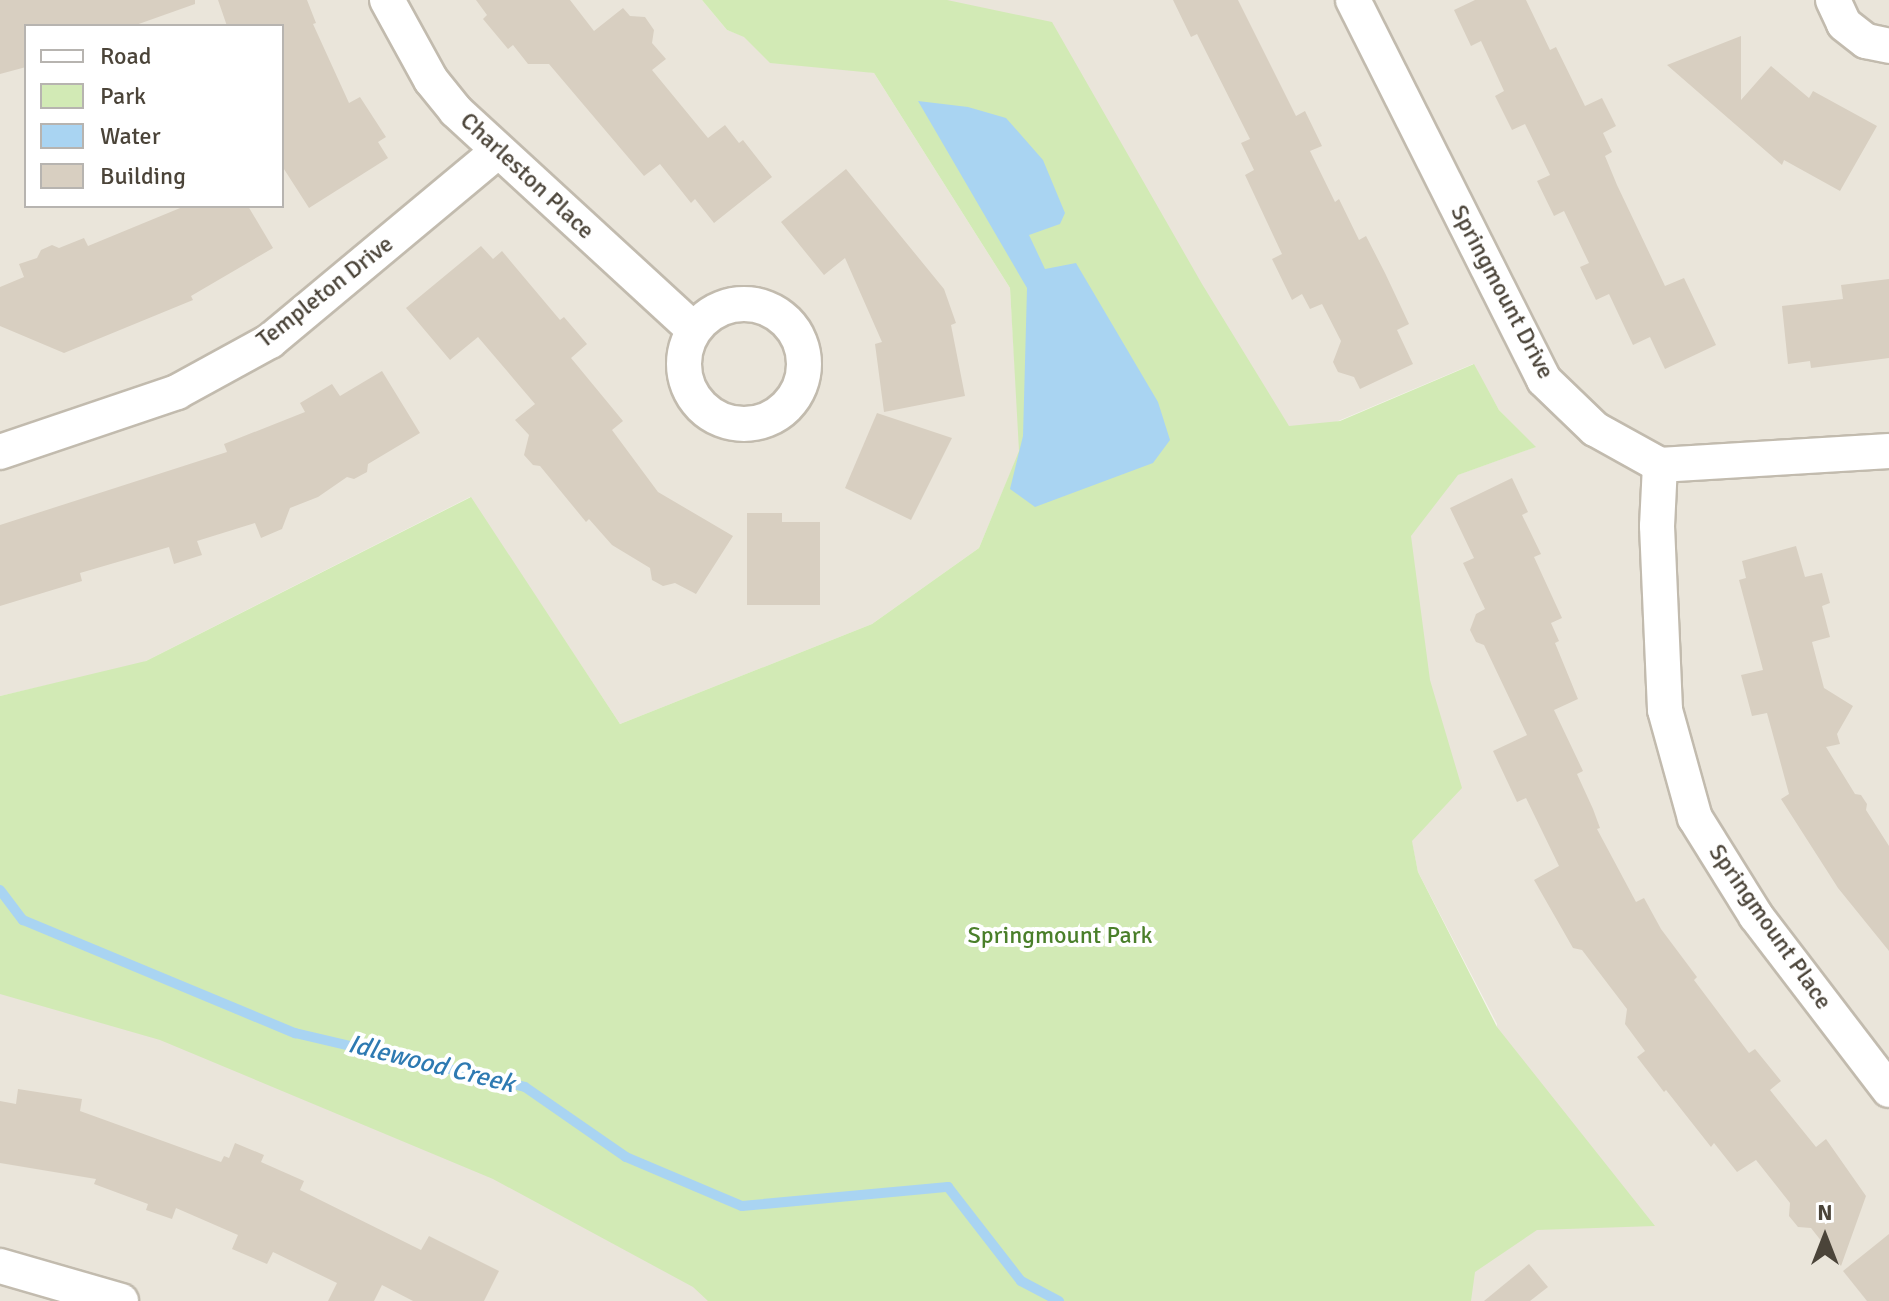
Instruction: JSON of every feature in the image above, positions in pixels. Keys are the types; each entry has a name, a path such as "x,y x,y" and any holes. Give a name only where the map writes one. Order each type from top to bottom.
{"street":[{"name":"Charleston Place","path":"387,0 431,80 497,152 694,330"},
{"name":"Springmount Drive","path":"1353,0 1544,380 1595,429 1660,465"},
{"path":"1833,0 1844,24 1866,41 1889,46"},
{"name":"Templeton Drive","path":"0,452 177,392 270,341 497,152"},
{"path":"1660,465 1889,451"},
{"name":"Springmount Place","path":"1660,465 1657,526 1665,710 1695,818 1756,916 1889,1090"},
{"path":"0,1266 121,1301"}],"shaded area":[{"path":"0,0 702,0 727,30 810,61 874,73 1010,288 1020,450 979,548 872,624 620,724 470,497 140,664 0,696"},
{"path":"937,0 1889,0 1889,1301 1466,1301 1497,1024 1418,872 1356,571 1438,482 1535,447 1499,410 1473,364 1291,441"},
{"path":"0,985 263,1067 802,1301 0,1301"}],"green space":[{"name":"Springmount Park","path":"702,0 947,0 1052,22 1202,284 1289,426 1340,421 1474,364 1499,410 1536,447 1458,475 1411,536 1430,680 1462,788 1412,841 1418,872 1497,1027 1655,1226 1537,1230 1475,1272 1471,1301 708,1301 693,1287 493,1179 160,1040 0,994 0,696 146,661 471,497 620,724 872,624 979,548 1019,451 1010,288 874,73 770,63 744,37 727,30"}],"water":[{"path":"918,101 968,107 1006,118 1043,160 1065,213 1060,224 1029,235 1045,269 1076,263 1158,402 1170,440 1153,463 1035,507 1010,489 1023,436 1027,288"}],"building":[{"path":"0,0 195,0 195,4 139,24 24,24 24,68 0,74"},
{"path":"218,0 307,0 316,23 313,24 349,103 360,97 386,137 378,142 388,158 309,208 284,169 284,24 226,24"},
{"path":"476,0 570,0 594,31 623,8 630,16 645,17 654,30 652,43 666,59 652,70 708,138 725,125 739,143 743,140 772,177 714,223 695,199 691,203 660,164 644,176 549,64 528,64 513,45 508,49 483,19 487,15"},
{"path":"1173,0 1238,0 1296,116 1305,111 1322,146 1310,151 1335,202 1339,199 1359,240 1366,236 1385,273 1409,324 1397,330 1413,364 1360,389 1354,377 1338,372 1333,362 1341,341 1322,304 1310,309 1302,294 1292,300 1272,259 1282,254 1245,175 1254,170 1241,143 1250,139 1197,34 1191,37"},
{"path":"1475,0 1526,0 1550,50 1556,47 1585,106 1602,98 1616,126 1603,133 1612,152 1605,156 1617,185 1665,286 1684,278 1716,345 1665,369 1650,337 1633,345 1609,294 1596,300 1580,267 1589,263 1564,211 1554,216 1537,181 1550,175 1525,124 1512,130 1495,96 1504,91 1481,41 1471,46 1454,10"},
{"path":"1741,36 1741,100 1771,66 1809,98 1813,91 1877,126 1840,191 1784,160 1782,165 1667,65"},
{"path":"846,169 944,289 956,323 951,325 965,396 884,412 875,344 882,342 845,258 824,275 781,222"},
{"path":"180,208 249,208 273,248 191,296 193,300 64,353 0,326 0,287 24,277 19,264 37,258 41,250 52,245 59,248 84,238 88,246"},
{"path":"481,246 493,259 502,251 560,320 564,317 587,344 571,358 623,421 612,430 658,492 733,536 696,594 675,583 663,586 652,580 650,568 612,545 589,519 586,522 540,466 533,465 524,455 529,435 515,420 535,404 478,337 450,360 406,308"},
{"path":"1889,279 1889,358 1811,368 1810,361 1788,364 1782,306 1843,299 1841,285"},
{"path":"382,371 420,433 368,464 367,472 354,479 347,477 318,497 290,508 282,529 261,538 255,523 197,541 202,555 174,564 169,547 80,573 82,581 0,606 0,525 227,452 224,444 305,412 300,403 332,384 340,396"},
{"path":"877,413 952,438 911,520 845,488"},
{"path":"1512,478 1528,512 1522,515 1541,554 1534,557 1562,618 1551,623 1559,641 1555,643 1578,699 1554,710 1583,771 1577,774 1600,828 1597,829 1636,902 1644,898 1661,929 1697,977 1694,980 1749,1053 1755,1049 1781,1081 1770,1090 1816,1147 1826,1139 1866,1196 1841,1266 1811,1228 1798,1227 1789,1216 1790,1203 1756,1160 1737,1172 1714,1143 1711,1147 1666,1090 1664,1092 1637,1057 1645,1051 1625,1024 1627,1009 1582,950 1573,948 1534,880 1559,866 1526,798 1517,802 1493,751 1527,735 1484,645 1476,642 1470,630 1476,614 1485,609 1463,563 1474,558 1450,508"},
{"path":"747,513 782,513 782,522 820,522 820,605 747,605"},
{"path":"1796,546 1805,577 1822,573 1830,603 1822,606 1830,637 1812,642 1824,688 1853,706 1837,734 1840,744 1826,747 1855,794 1861,795 1867,804 1866,810 1889,846 1889,951 1838,888 1781,799 1789,794 1767,713 1752,716 1741,675 1763,670 1739,580 1746,578 1742,561"},
{"path":"18,1089 82,1099 80,1111 221,1162 224,1156 229,1158 235,1143 264,1155 261,1162 304,1181 300,1190 421,1250 429,1236 499,1271 484,1301 413,1301 382,1285 374,1301 328,1301 337,1283 273,1252 267,1264 232,1249 238,1235 176,1208 172,1219 146,1210 148,1204 94,1184 96,1179 0,1163 0,1101 16,1104"},
{"path":"1889,1234 1889,1301 1867,1301 1843,1271"},
{"path":"1529,1264 1548,1287 1530,1301 1484,1301"}],"waterway":[{"name":"Idlewood Creek","path":"0,890 23,920 295,1033 525,1087 626,1157 742,1206 948,1187 1021,1281 1059,1301"}]}
